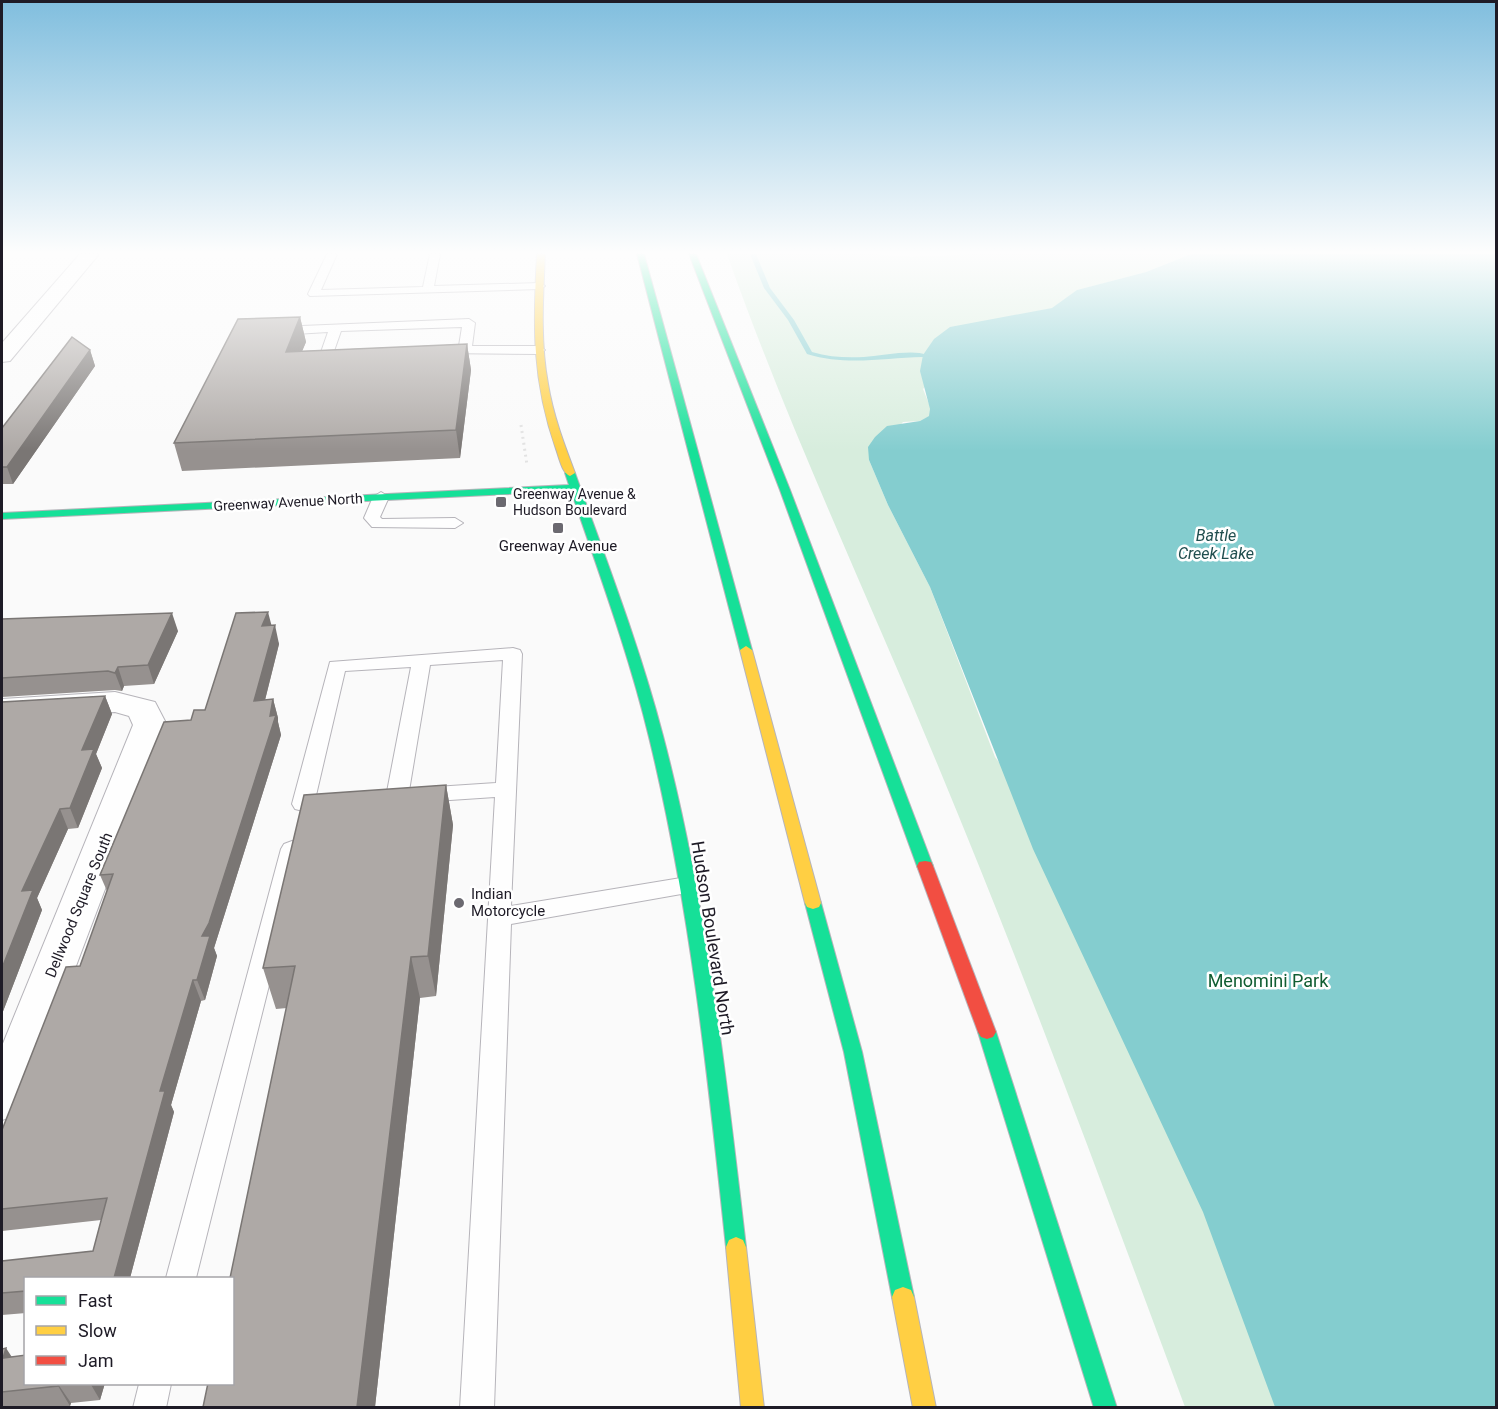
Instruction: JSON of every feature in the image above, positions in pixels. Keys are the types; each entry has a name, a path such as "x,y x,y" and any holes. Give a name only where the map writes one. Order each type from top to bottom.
{"main road":[{"name":"Hudson Boulevard North","path":"539,320 539,350 548,404 574,488 613,592 639,675 668,783 687,885 711,1044 753,1407"},
{"path":"658,320 853,1052 926,1407"},
{"path":"718,320 789,501 992,1042 1106,1407"},
{"name":"Greenway Avenue North","path":"2,516 574,488"}],"street":[{"path":"3,353 32,320"},
{"name":"Dellwood Square South","path":"2,709 115,702 143,709 150,725 2,1101"}],"lane":[{"path":"265,331 469,323 465,349"},
{"path":"336,328 326,355 360,354"},
{"path":"430,351 539,350"},
{"path":"381,497 372,518 378,524 455,523"},
{"path":"181,1277 315,803 337,666 513,654 477,1407"},
{"path":"422,660 386,798 506,789"},
{"path":"499,917 687,885"},
{"path":"148,1407 154,1385"}],"green space":[{"path":"751,320 997,320 986,322 923,389 931,409 930,416 920,421 903,422 869,460 888,505 930,587 995,757 1496,1407 1185,1407 1005,930 914,708 803,450"}],"water":[{"name":"Battle Creek Lake","path":"989,320 1496,320 1496,1407 1275,1407 1203,1212 1033,849 930,587 888,505 869,460 868,447 887,426 920,421 929,416 930,409 920,371 923,355 934,339 950,327"}],"building":[{"path":"238,320 299,320 286,352 467,344 456,430 174,443"},
{"path":"72,337 90,350 7,467 2,467 2,428"},
{"path":"268,612 262,626 275,625 254,701 273,699 270,716 276,715 209,923 202,936 210,936 197,980 193,980 160,1091 165,1091 114,1277 24,1277 24,1291 2,1293 2,1261 93,1251 107,1198 2,1209 2,1130 66,967 80,966 113,874 100,875 164,722 191,720 194,710 205,710 236,613"},
{"path":"172,613 148,665 118,667 115,673 108,671 2,678 2,619"},
{"path":"105,696 82,750 94,749 70,808 60,809 22,891 33,890 2,968 2,702"},
{"path":"446,785 428,956 411,957 357,1407 203,1407 208,1385 234,1385 234,1277 230,1277 295,966 263,968 304,795"},
{"path":"6,1348 3,1358 24,1355 24,1385 58,1386 2,1392 2,1349"}],"waterway":[{"path":"791,320 809,353 823,357 851,360 923,355"}],"traffic: fast":[{"path":"658,320 746,650"},
{"path":"718,320 785,490 925,866"},
{"path":"570,473 637,669 671,799 705,990 736,1247"},
{"path":"2,516 574,488"},
{"path":"813,903 853,1052 903,1297"},
{"path":"987,1032 1106,1408"}],"traffic: slow":[{"path":"538,320 539,355 543,383 570,473"},
{"path":"746,650 813,903"},
{"path":"736,1247 753,1408"},
{"path":"903,1297 925,1408"}],"traffic: jam":[{"path":"925,866 987,1032"}],"place":[{"name":"Greenway Avenue & Hudson Boulevard","path":"501,502"},
{"name":"Greenway Avenue","path":"558,528"},
{"name":"Indian Motorcycle","path":"459,903"}],"park label":[{"name":"Menomini Park","path":"1268,980"}]}
